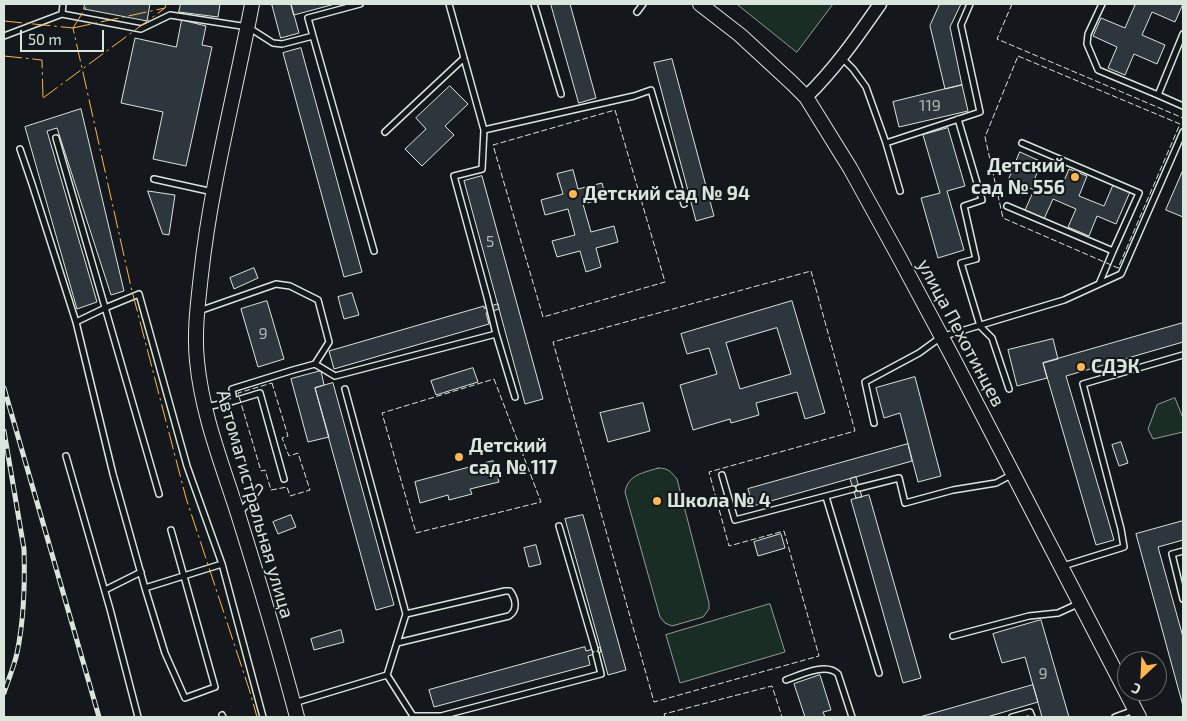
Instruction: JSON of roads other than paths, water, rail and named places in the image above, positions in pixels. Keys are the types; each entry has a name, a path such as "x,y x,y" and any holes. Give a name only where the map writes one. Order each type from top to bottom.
{"main road":[{"name":"Автомагистральная улица","path":"252,4 213,192 206,237 196,338 197,362 209,425 238,514 295,710"},
{"name":"улица Пехотинцев","path":"700,4 740,35 806,97 850,168 899,257 1137,713"}],"street":[{"path":"806,97 842,58 880,4"}],"lane":[{"path":"62,14 63,4"},
{"path":"360,4 308,18 374,251"},
{"path":"450,4 484,130 482,169 454,176 496,334 515,397"},
{"path":"534,4 562,94"},
{"path":"637,12 643,4"},
{"path":"886,143 980,112 961,25 970,4"},
{"path":"1102,4 1088,34 1087,44 1098,70 1183,106"},
{"path":"4,36 62,14 142,29 170,15 248,27 274,43 282,44 313,36"},
{"path":"1158,95 1183,34"},
{"path":"385,132 464,58"},
{"path":"842,58 866,87 886,143 900,191"},
{"path":"484,130 634,96 652,90 684,204"},
{"path":"958,119 982,200 964,206 976,259 961,263 980,326 992,338 1009,390"},
{"path":"874,423 865,382 919,353 941,337 1064,300 1121,274 1183,132"},
{"path":"56,138 159,494"},
{"path":"1022,143 1138,193 1099,284"},
{"path":"20,149 76,322 112,474 145,588 165,653 185,698 215,687 170,530"},
{"path":"154,179 213,192"},
{"path":"1007,206 1113,250"},
{"path":"198,312 276,284 290,286 318,300 329,342 315,364 232,389 234,401"},
{"path":"76,322 139,294 188,466 222,564 264,717"},
{"path":"315,364 335,376 496,334"},
{"path":"1061,566 1124,546 1083,384 1183,355"},
{"path":"345,389 406,614 387,675"},
{"path":"205,408 260,393 284,479"},
{"path":"66,456 105,590 138,717"},
{"path":"722,474 735,520 899,478 905,503 953,490 996,483 1013,474"},
{"path":"238,514 259,488"},
{"path":"826,496 879,673"},
{"path":"387,675 413,716 441,716 601,674 559,526"},
{"path":"1183,551 1172,554 1183,599"},
{"path":"145,588 222,564"},
{"path":"105,590 141,572"},
{"path":"397,644 509,616 516,607 514,596 510,591 505,591 406,614"},
{"path":"953,636 1029,616 1058,613 1080,602"},
{"path":"786,680 824,668 834,670 838,674 852,717"},
{"path":"295,710 387,675"},
{"path":"1012,717 1030,712 1032,717"},
{"path":"1115,717 1137,713"}],"railway":[{"path":"4,388 99,717"},
{"path":"4,431 24,549 23,614 17,653 4,693"}],"place":[{"name":"Детский сад № 556","path":"1075,177"},
{"name":"Детский сад № 94","path":"573,194"},
{"name":"СДЭК","path":"1081,367"},
{"name":"Детский сад № 117","path":"459,457"},
{"name":"Школа № 4","path":"657,501"}]}
